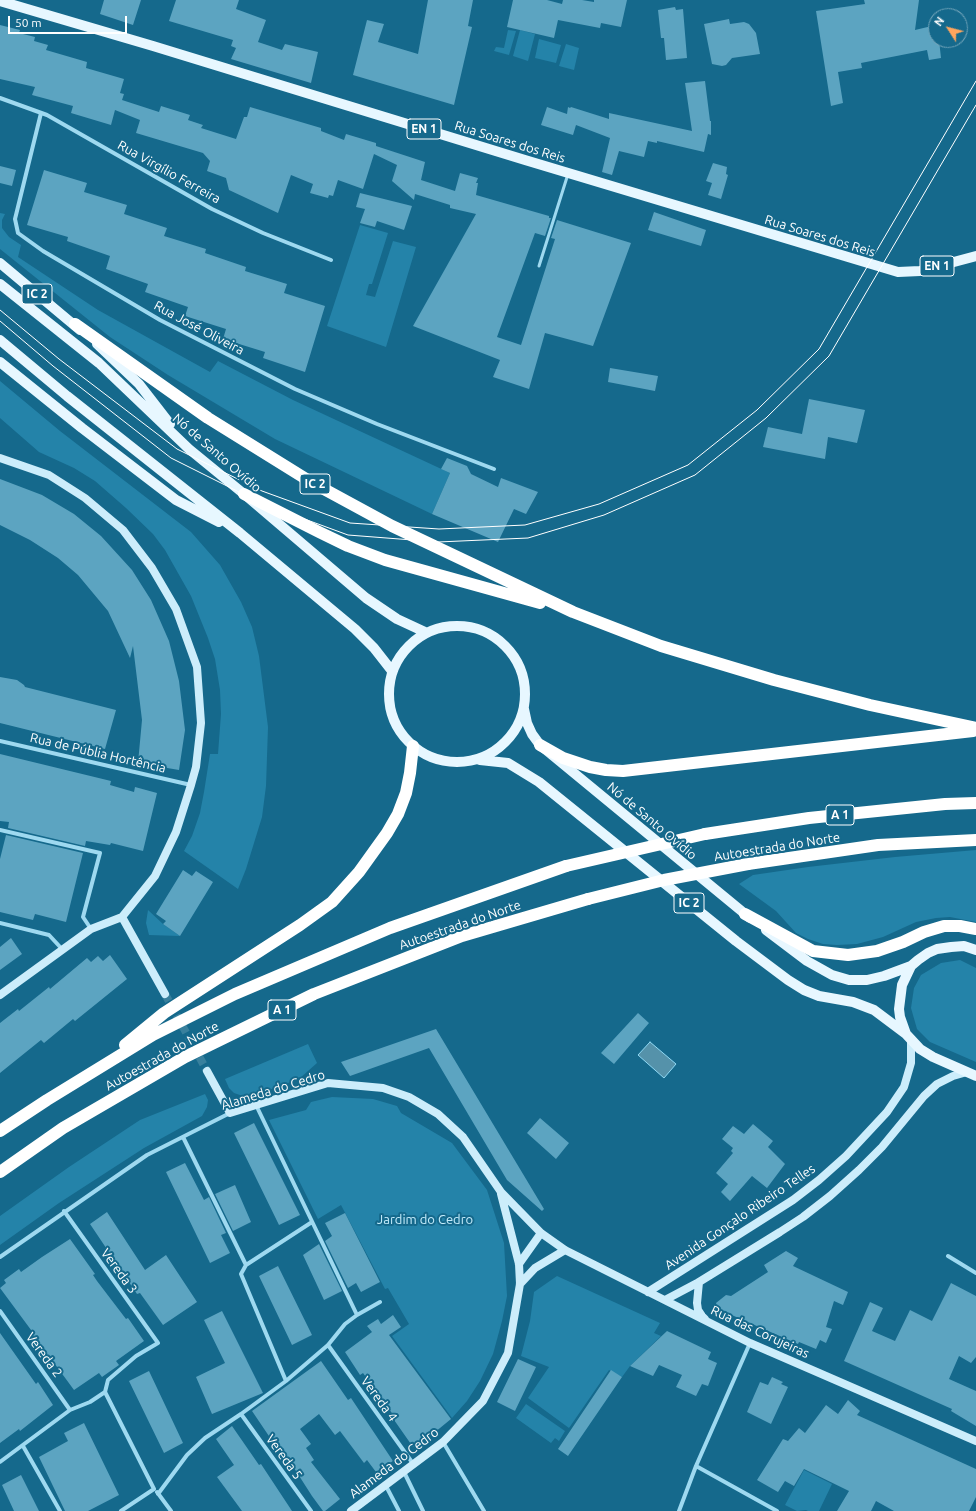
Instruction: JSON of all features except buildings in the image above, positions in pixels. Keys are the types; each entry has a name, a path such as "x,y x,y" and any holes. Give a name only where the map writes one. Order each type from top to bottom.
{"highway":[{"name":"IC 2","path":"75,324 208,418 311,482 392,526 574,612 661,646 774,680 870,705 976,729"},
{"name":"IC 2","path":"244,494 348,546 385,560 574,612"},
{"path":"540,745 563,758 590,767 623,771 976,729"},
{"path":"93,1071 164,1013 300,926 332,902 359,872 387,833 398,814 406,794 413,746"},
{"name":"Autoestrada do Norte","path":"0,1130 153,1035 235,994 390,928 566,866 705,834 809,818 945,804 976,803"},
{"name":"Autoestrada do Norte","path":"0,1172 63,1128 185,1058 314,994 462,936 588,898 664,880 748,864 878,845 976,840"},
{"path":"745,914 813,950 829,954 848,955 877,951 903,942 924,932 944,926 960,926 976,929"}],"main road":[{"name":"Rua Soares dos Reis","path":"0,1 898,272 920,271 976,256"},
{"name":"IC 2","path":"0,263 75,324 139,384 189,449"},
{"name":"Nó de Santo Ovídio","path":"0,284 99,363 189,449 366,598 397,619 425,632"},
{"path":"0,340 67,396 240,533 363,636 392,671"},
{"path":"0,362 82,428 176,500 240,533"},
{"path":"442,626 465,626 481,631 495,639 509,652 522,672 525,684 524,709 518,725 508,740 496,751 480,760 459,763 431,756 413,746 394,721 390,707 389,689 392,671 403,652 425,632 442,626"},
{"name":"Nó de Santo Ovídio","path":"524,709 527,724 540,745 745,914 808,960 832,975 849,980 866,980 884,976 911,966"},
{"name":"IC 2","path":"480,760 508,763 539,782 736,941 788,980 804,990 819,996 854,1002 874,1010 909,1037"},
{"path":"972,1074 926,1053 909,1037 900,1017 900,997 902,985 911,966 928,953 937,949 964,946 976,950"}],"street":[{"name":"Rua Virgílio Ferreira","path":"0,98 41,113 212,209 263,233 330,260"},
{"name":"Rua José Oliveira","path":"41,113 15,219 18,233 43,251 160,320 295,389 377,424 494,469"},
{"path":"0,458 49,475 85,498 123,530 152,568 176,609 197,667 202,723 196,767 191,784 176,832 155,876 122,917 91,929 0,995"},
{"name":"Rua de Públia Hortência","path":"0,741 191,784"},
{"path":"0,830 100,853 84,917 91,929"},
{"path":"122,917 165,994"},
{"path":"0,923 49,935 62,949"},
{"name":"Avenida Gonçalo Ribeiro Telles","path":"648,1292 793,1200 820,1180 846,1156 887,1112 904,1087 912,1063 909,1037"},
{"path":"207,1071 230,1113"},
{"path":"665,1300 699,1282 803,1217 830,1196 859,1170 882,1147 924,1096 937,1084 953,1076 972,1074"},
{"name":"Alameda do Cedro","path":"0,1257 64,1211 147,1155 230,1113 328,1083 383,1088 409,1097 438,1114 463,1137 501,1192 541,1233"},
{"path":"256,1105 357,1315"},
{"path":"184,1137 246,1266"},
{"name":"Alameda do Cedro","path":"350,1511 386,1486 443,1442 483,1401 508,1353 520,1284 519,1264 501,1192"},
{"name":"Vereda 3","path":"64,1211 158,1343 136,1356 108,1380 105,1392"},
{"path":"286,1381 241,1274 246,1266 312,1222"},
{"path":"519,1264 541,1233"},
{"name":"Rua das Corujeiras","path":"541,1233 565,1250 750,1343 976,1441"},
{"path":"520,1284 535,1268 565,1250"},
{"path":"948,1256 976,1273"},
{"path":"699,1282 697,1303 698,1310 710,1323"},
{"path":"158,1494 188,1455 205,1438 286,1381 328,1345 345,1324 357,1315 380,1302"},
{"name":"Vereda 2","path":"0,1311 70,1410"},
{"path":"679,1511 696,1466 750,1343"},
{"name":"Vereda 4","path":"328,1345 414,1465"},
{"path":"0,1462 70,1410 90,1402 105,1392 154,1489 172,1511"},
{"name":"Vereda 5","path":"241,1414 310,1511"},
{"path":"443,1442 484,1511"},
{"path":"23,1446 60,1511"},
{"path":"696,1466 777,1511"},
{"path":"404,1472 423,1511"},
{"path":"386,1486 399,1511"},
{"path":"120,1511 154,1489"}],"lane":[{"path":"539,266 568,172"}],"green space":[{"path":"508,30 516,31 509,55 494,51 496,47 504,48"},
{"path":"520,30 535,34 528,61 513,56"},
{"path":"539,39 561,45 556,63 535,58"},
{"path":"566,44 579,48 574,70 559,66"},
{"path":"0,213 5,214 2,220 2,228 9,237 21,245 18,257 98,310 210,372 218,361 293,400 450,473 432,514 275,439 168,375 110,337 0,249"},
{"path":"360,225 388,233 372,284 369,284 366,295 375,297 393,241 416,247 386,347 327,326"},
{"path":"0,381 60,431 191,532 220,565 241,602 252,627 259,656 268,727 266,786 262,817 246,869 238,889 184,851 192,836 200,813 210,754 218,754 221,714 220,690 215,659 191,596 165,550 153,534 126,508 95,481 74,468 39,452 0,418"},
{"path":"976,850 976,922 950,917 936,918 916,922 883,937 857,944 823,944 796,933 776,911 739,884 753,875 808,867"},
{"path":"148,910 163,924 180,936 149,935 146,923"},
{"path":"960,960 976,968 976,1062 930,1042 917,1029 911,1008 914,988 921,975 941,963"},
{"path":"308,1044 317,1063 299,1079 252,1096 243,1096 234,1093 229,1088 225,1079"},
{"path":"205,1094 208,1100 207,1107 202,1116 144,1148 59,1203 0,1245 0,1216 69,1167 140,1120"},
{"name":"Jardim do Cedro","path":"332,1097 373,1099 397,1106 401,1113 452,1143 487,1190 504,1243 507,1296 493,1354 480,1381 467,1401 452,1418 392,1336 409,1324 388,1288 385,1289 341,1205 318,1219 269,1120 306,1110 311,1102"},
{"path":"557,1276 660,1323 654,1333 661,1336 630,1366 622,1377 609,1370 569,1428 528,1398 549,1367 521,1356 530,1321 534,1292"},
{"path":"526,1404 565,1431 559,1441 555,1438 551,1443 516,1418"},
{"path":"804,1470 832,1484 819,1511 797,1511 785,1505"}],"shaded area":[{"path":"650,1042 676,1064 664,1078 638,1055"}],"tunnel":[{"path":"165,994 207,1071"}],"tram line":[{"path":"0,310 59,359 177,449 262,491 350,523 439,529 525,525 599,504 688,465 757,410 819,349 976,81"},
{"path":"0,321 53,366 171,458 261,503 348,535 438,542 528,538 604,515 695,475 766,418 829,356 976,105"}]}
